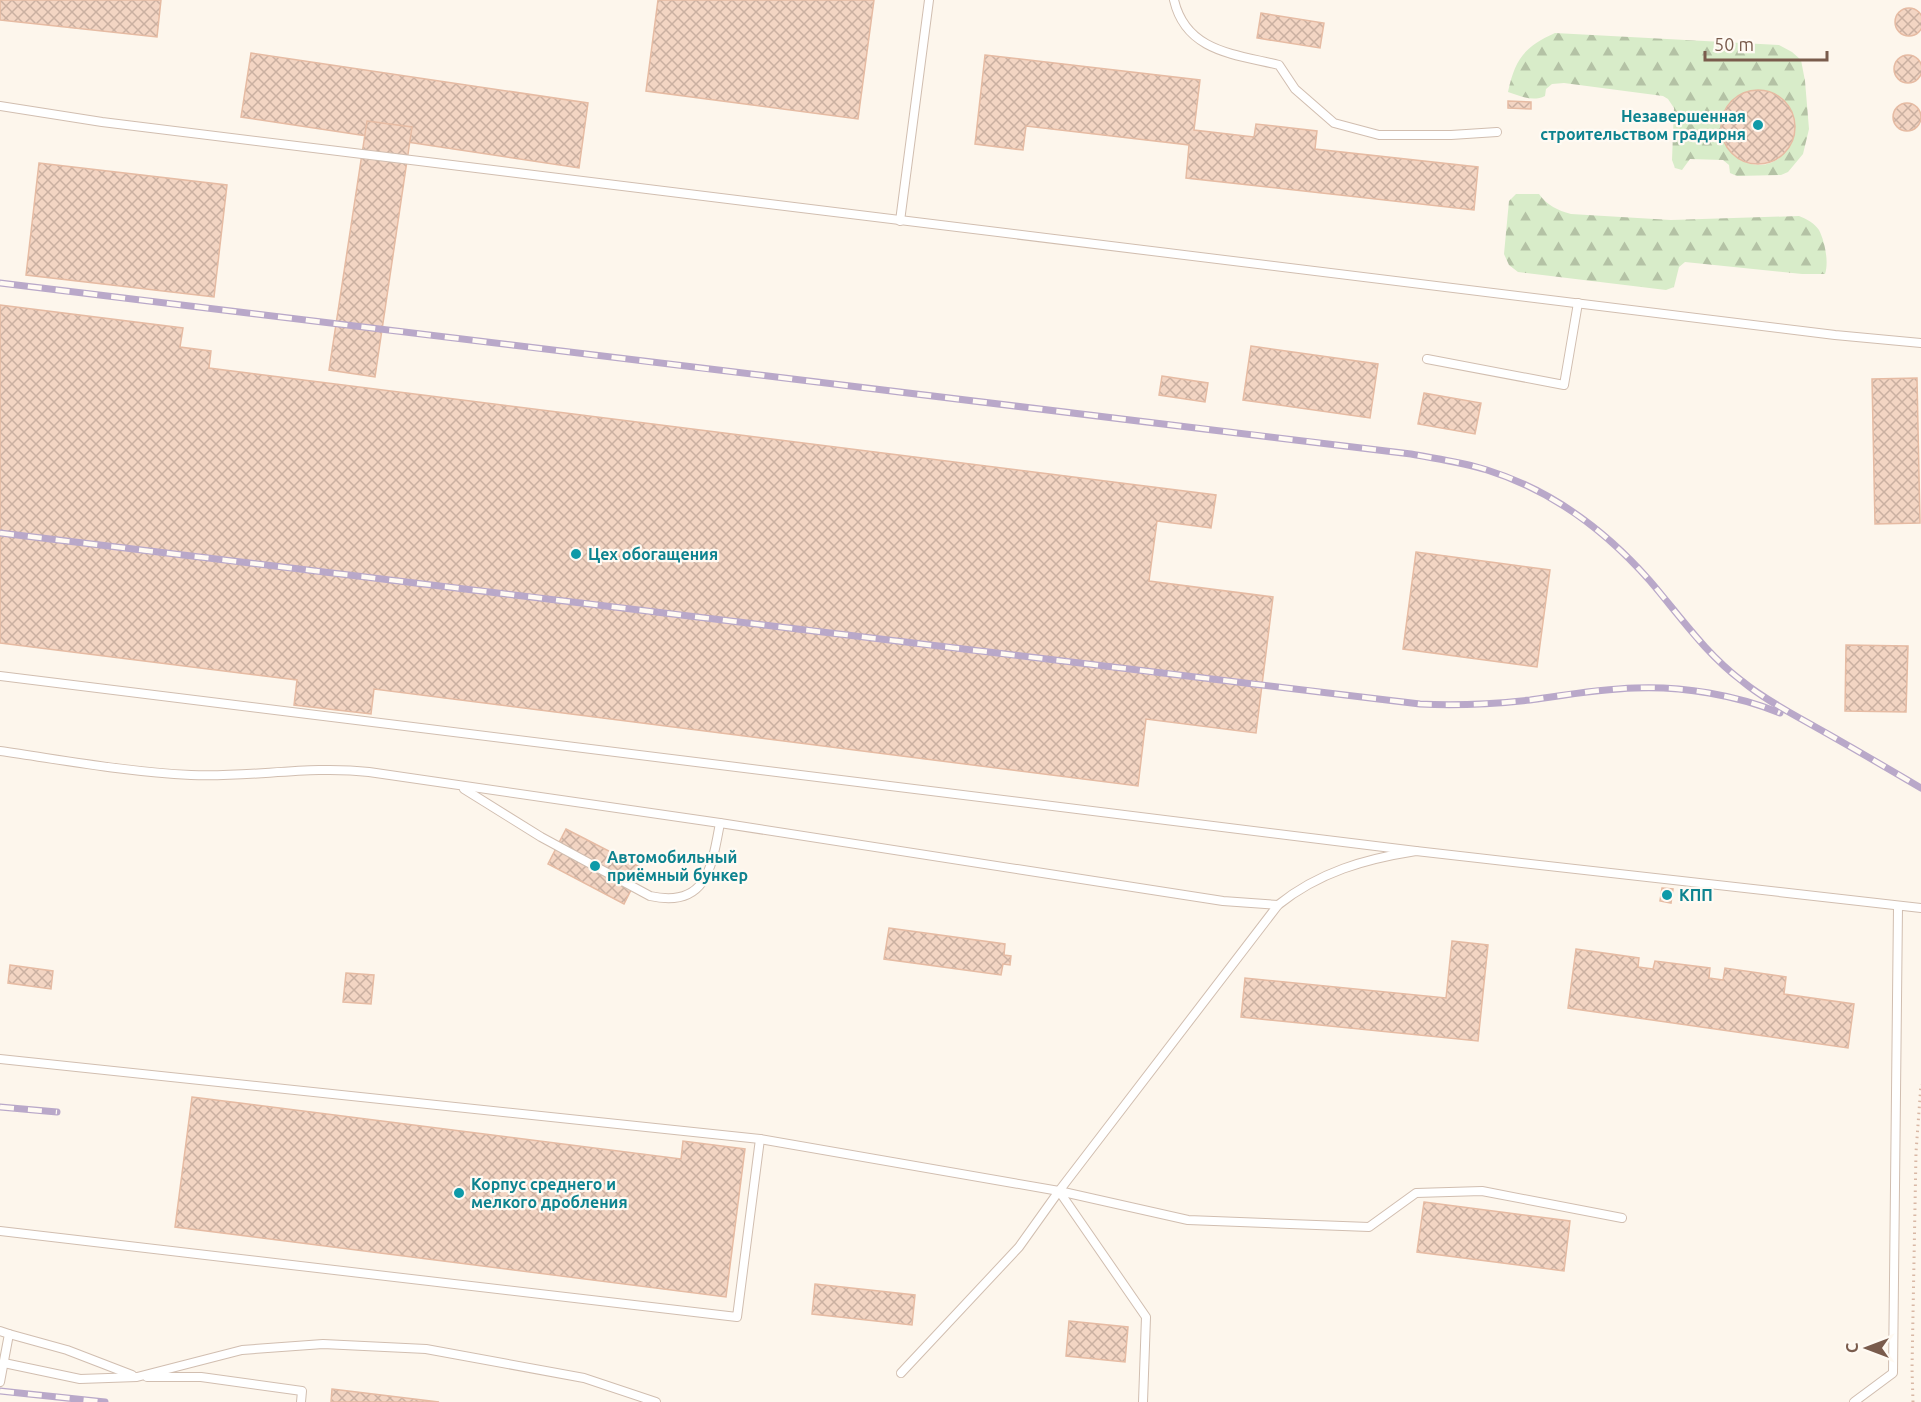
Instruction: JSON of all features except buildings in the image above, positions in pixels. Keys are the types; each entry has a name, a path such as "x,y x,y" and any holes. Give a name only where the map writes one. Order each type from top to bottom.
{"lane":[{"path":"900,221 929,0"},
{"path":"1174,0 1180,20 1199,42 1222,51 1280,65 1295,89 1334,123 1379,135 1451,135 1497,132"},
{"path":"0,106 102,122 900,221 1835,335 1921,343"},
{"path":"1427,359 1564,385 1578,303"},
{"path":"0,676 1416,851 1921,908"},
{"path":"0,751 124,770 190,775 264,774 338,769 720,823 1223,902 1278,905"},
{"path":"460,787 541,837 650,896 659,898 684,895 697,889 712,866 720,823"},
{"path":"901,1373 1019,1247 1059,1191 1278,905 1309,883 1327,874 1381,856 1416,851"},
{"path":"1854,1402 1893,1373 1898,906"},
{"path":"0,1059 760,1139 1059,1191 1188,1220 1369,1227 1416,1193 1482,1191 1622,1218"},
{"path":"0,1231 737,1317 760,1139"},
{"path":"1059,1191 1146,1317 1143,1402"},
{"path":"0,1331 67,1350 136,1377 242,1350 323,1344 426,1349 584,1378 656,1402"},
{"path":"0,1382 9,1334"},
{"path":"4,1363 80,1379 201,1377 302,1392 301,1402"}],"path":[{"path":"1913,1402 1916,1152 1921,1084"}],"green space":[{"path":"1555,33 1779,45 1801,60 1809,129 1803,154 1788,172 1781,175 1737,176 1730,173 1729,165 1723,160 1690,159 1682,170 1675,168 1672,160 1674,108 1663,96 1564,83 1552,84 1546,89 1545,96 1540,98 1526,98 1508,92 1514,71 1523,55 1544,38","holes":["1763,90 1781,99 1791,112 1795,126 1792,141 1784,153 1773,162 1758,165 1741,160 1734,155 1725,142 1721,125 1722,117 1731,103 1746,94"]},
{"path":"1516,194 1539,194 1553,207 1571,214 1671,220 1799,216 1815,225 1819,230 1826,252 1825,274 1802,274 1685,262 1679,267 1674,287 1666,290 1518,272 1509,265 1504,254 1509,201"}],"railway":[{"path":"0,283 1411,454 1478,467 1511,478 1576,514 1615,545 1633,563 1693,634 1742,681 1779,706 1921,788"},
{"path":"0,533 1420,704 1489,704 1582,692 1653,688 1709,693 1746,701 1780,713"},
{"path":"0,1107 57,1112"},
{"path":"0,1391 105,1402"}],"place":[{"name":"Незавершенная строительством градирня","path":"1758,125"},
{"name":"Цех обогащения","path":"576,554"},
{"name":"Автомобильный приёмный бункер","path":"595,866"},
{"name":"КПП","path":"1667,895"},
{"name":"Корпус среднего и мелкого дробления","path":"459,1193"}]}
